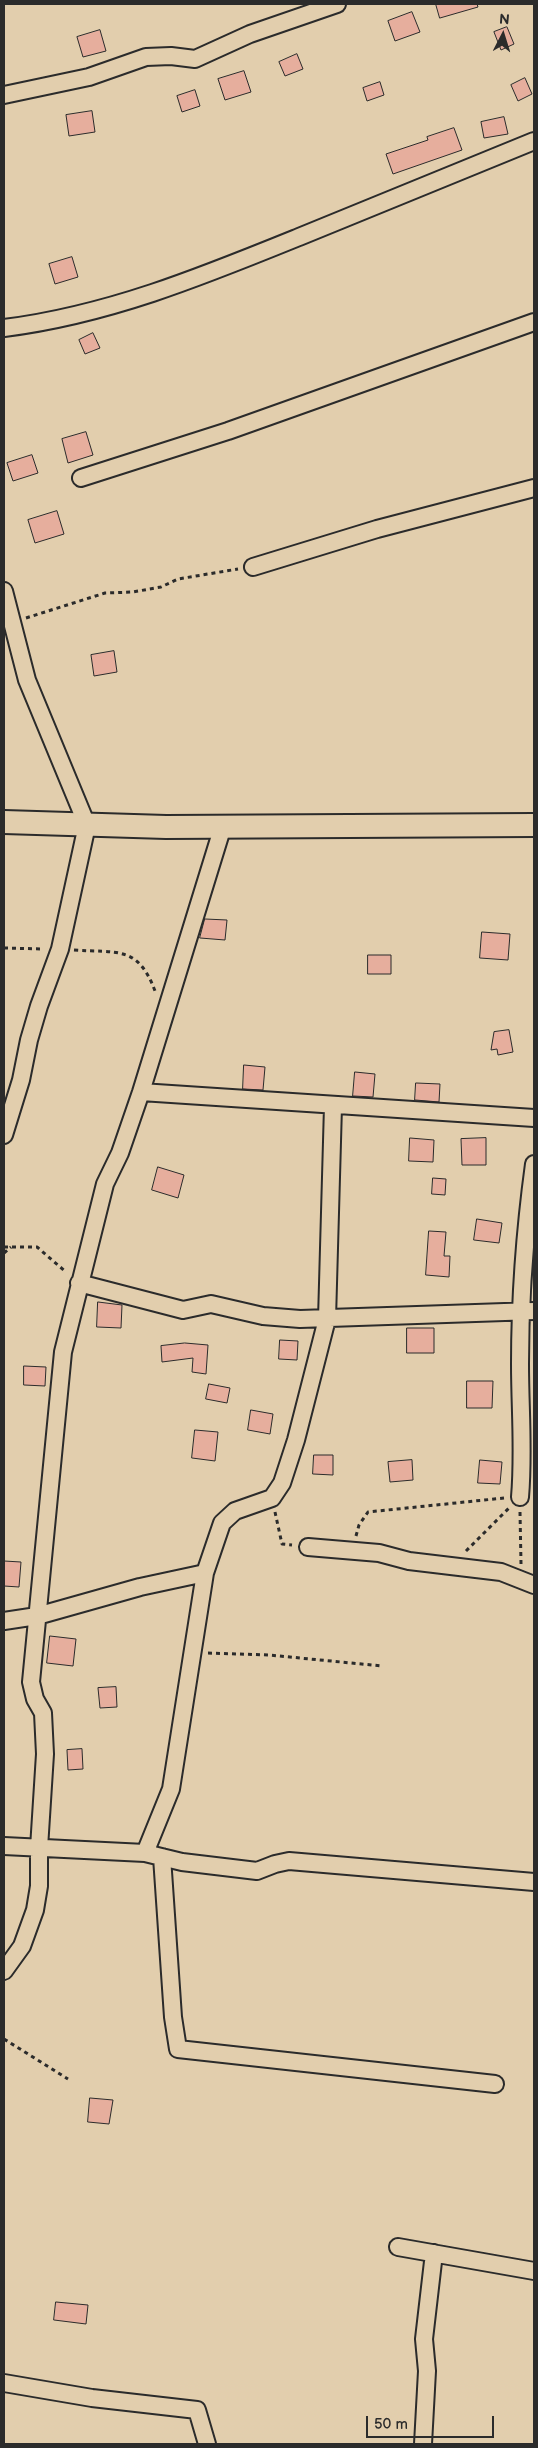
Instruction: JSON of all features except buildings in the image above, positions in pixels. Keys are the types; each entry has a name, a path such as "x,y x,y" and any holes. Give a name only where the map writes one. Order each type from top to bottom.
{"main road":[{"path":"4,822 223,826 534,825"}],"street":[{"path":"4,95 89,77 146,57 171,56 195,59 250,34 337,4"},
{"path":"4,328 42,323 94,312 223,268 534,141"},
{"path":"81,478 228,431 534,322"},
{"path":"253,567 377,529 534,488"},
{"path":"4,591 27,680 87,825 60,949 39,1006 29,1040 21,1080 4,1135"},
{"path":"5,1969 22,1946 35,1910 40,1886 39,1848 45,1754 44,1713 35,1699 31,1682 63,1352 105,1184 120,1153 141,1092 223,826"},
{"path":"141,1092 534,1118"},
{"path":"145,1853 171,1789 205,1573 222,1523 235,1511 272,1498 282,1483 296,1440 327,1319 333,1106"},
{"path":"520,1497 528,1312 529,1197 534,1164"},
{"path":"79,1283 184,1310 212,1304 263,1316 327,1319 528,1312"},
{"path":"308,1547 378,1553 409,1561 501,1572 528,1583"},
{"path":"4,1621 37,1616 140,1587 205,1573"},
{"path":"4,1846 145,1853 182,1862 257,1871 289,1861 534,1882"},
{"path":"162,1857 178,2049 496,2084"},
{"path":"398,2247 534,2272"},
{"path":"423,2444 427,2371 424,2339 434,2253"},
{"path":"4,2383 92,2398 197,2410 207,2444"}],"path":[{"path":"13,621 105,593 132,592 161,587 178,579 253,567"},
{"path":"4,948 60,949 128,954 147,970 165,1015"},
{"path":"4,1247 37,1247 79,1283"},
{"path":"4,1253 12,1247"},
{"path":"351,1550 359,1525 368,1512 520,1497"},
{"path":"450,1567 520,1497"},
{"path":"520,1497 528,1583"},
{"path":"272,1498 282,1544 308,1547"},
{"path":"193,1653 268,1654 382,1666"},
{"path":"4,2039 68,2078"}]}
